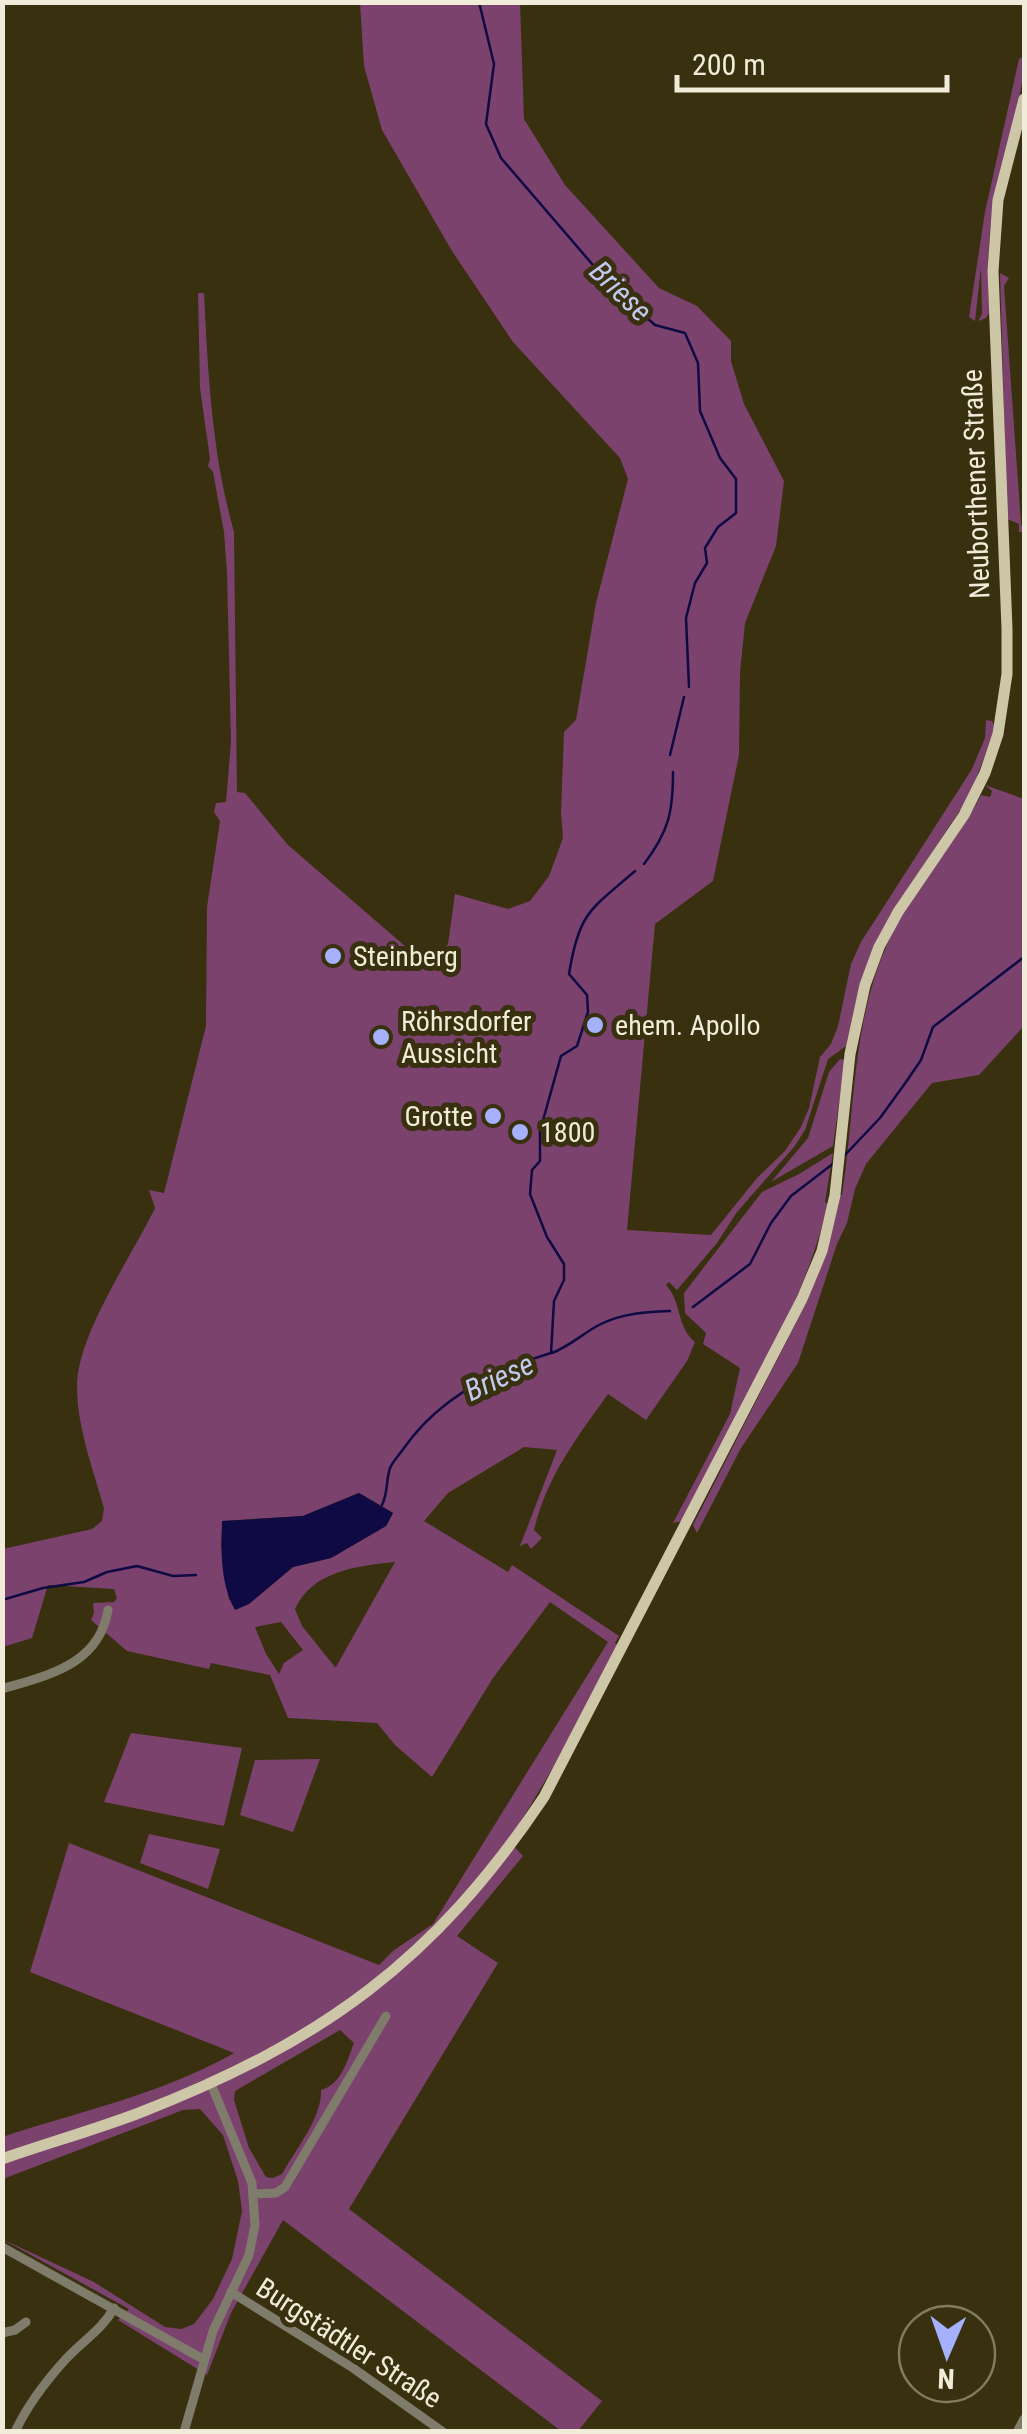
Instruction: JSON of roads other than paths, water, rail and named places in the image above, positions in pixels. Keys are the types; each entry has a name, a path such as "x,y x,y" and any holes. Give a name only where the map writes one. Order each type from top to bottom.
{"main road":[{"name":"Neuborthener Straße","path":"2,2159 135,2114 275,2052 330,2020 395,1971 462,1904 522,1830 582,1728 786,1332 822,1251 834,1195 854,1031 870,969 898,912 964,815 985,773 1005,702 1007,629 993,263 998,200 1024,99"}],"street":[{"path":"2,1689 70,1667 96,1644 108,1610"},
{"path":"254,2194 276,2193 285,2186 386,2016"},
{"path":"184,2432 204,2358 253,2241 254,2194 242,2153 210,2084"},
{"path":"2,2247 204,2358"},
{"name":"Burgstädtler Straße","path":"231,2292 354,2368 443,2432"},
{"path":"15,2432 22,2416 59,2367 114,2308"},
{"path":"2,2333 16,2330 26,2322"},
{"path":"1017,2432 1024,2419"}],"waterway":[{"name":"Briese","path":"479,2 494,64 486,124 501,158 611,286 655,325 685,333 698,363 700,411 720,458 736,479 736,513 718,527 705,548 707,563 695,583 686,618 689,687"},
{"name":"Briese","path":"670,755 684,697"},
{"name":"Briese","path":"644,864 668,821 673,772"},
{"name":"Briese","path":"382,1505 391,1465 433,1415 488,1378 551,1353 554,1301 564,1280 564,1264 547,1237 530,1194 532,1170 540,1161 540,1131 561,1056 577,1046 588,1012 587,995 569,974 577,937 597,904 635,871"},
{"path":"844,1156 880,1118 906,1082 921,1060 933,1027 1024,957"},
{"path":"693,1307 750,1264 771,1223 791,1196 834,1163"},
{"path":"552,1353 616,1318 670,1311"},
{"name":"Briese","path":"2,1600 137,1566 173,1576 196,1575"}],"place":[{"name":"Steinberg","path":"333,956"},
{"name":"ehem. Apollo","path":"595,1025"},
{"name":"Röhrsdorfer Aussicht","path":"381,1037"},
{"name":"Grotte","path":"493,1116"},
{"name":"1800","path":"520,1132"}]}
